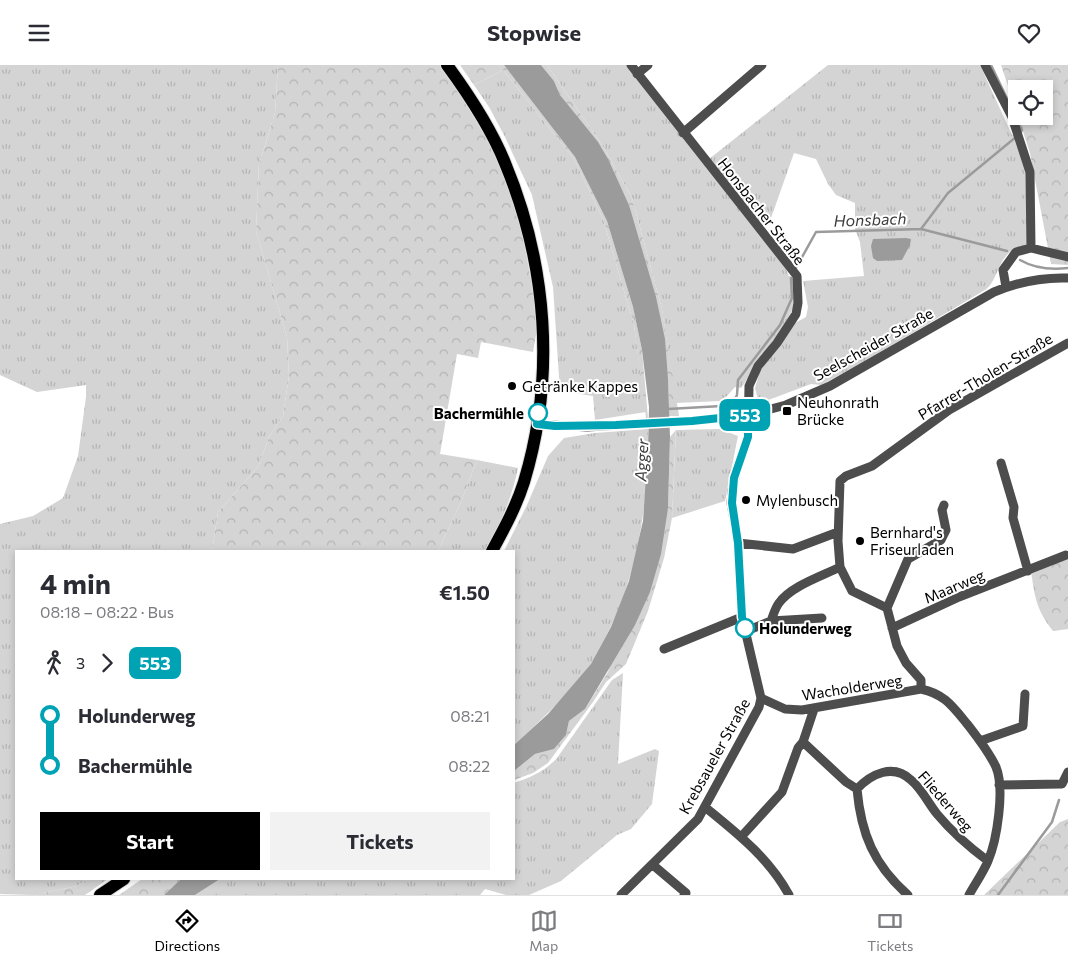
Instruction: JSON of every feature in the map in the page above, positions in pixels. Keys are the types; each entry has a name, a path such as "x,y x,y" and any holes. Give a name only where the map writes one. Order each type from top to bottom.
{"main road":[{"path":"447,65 476,106 505,161 523,210 532,243 539,282 543,324 543,368 537,424 524,482 505,528 493,550"},
{"path":"100,895 122,880"}],"street":[{"name":"Honsbacher Straße","path":"631,65 797,276 798,303 796,314 752,376 748,394 748,415"},
{"path":"637,74 648,65"},
{"path":"683,133 762,65"},
{"path":"985,65 1012,117 1030,172 1031,249"},
{"path":"1006,287 1003,270 1016,252 1031,249 1068,257"},
{"name":"Seelscheider Straße","path":"537,424 579,427 692,421 748,415 786,405 830,386 982,298 1006,287 1041,278 1068,278"},
{"name":"Pfarrer-Tholen-Straße","path":"838,532 840,481 846,475 872,466 949,410 1068,343"},
{"name":"Krebsaueler Straße","path":"621,895 698,819 759,707 761,699 742,617 738,543 732,503 732,490 738,465 748,437 748,415"},
{"path":"1002,463 1028,571"},
{"path":"944,505 942,510 946,530 941,540 908,559 887,608 897,646 906,663 921,680 921,689 934,692 947,700 980,741 996,767 999,785 994,843 988,861 969,895"},
{"path":"738,543 794,549 838,532 840,567 852,591 887,608"},
{"name":"Maarweg","path":"892,629 960,597 1066,555"},
{"path":"771,621 778,603 791,592 807,582 840,567"},
{"path":"664,649 742,617"},
{"path":"746,631 771,621 822,618"},
{"name":"Wacholderweg","path":"761,699 791,710 814,709 921,689"},
{"path":"980,741 1023,726 1025,693"},
{"path":"741,837 782,792 798,748 803,742 814,709"},
{"path":"803,742 846,782 857,789 859,813 864,831 879,863 892,881 908,895"},
{"name":"Fliederweg","path":"857,789 876,774 893,771 901,773 911,780 936,813 964,844 988,861"},
{"path":"999,785 1062,784 1068,772"},
{"path":"705,807 762,856 780,879 789,895"},
{"path":"653,865 686,893 684,895"}],"green space":[{"path":"0,65 278,65 275,113 259,164 256,231 287,337 289,376 283,416 269,437 258,467 218,512 212,550 15,550 15,880 86,880 77,886 33,895 0,894 0,524 33,516 63,498 78,456 86,385 37,392 0,375"},
{"path":"278,65 441,65 490,141 520,218 535,304 537,329 533,352 481,342 478,358 457,354 440,454 477,460 461,502 438,550 212,550 218,512 258,467 269,437 283,416 289,376 287,337 256,231 259,164 275,113"},
{"path":"460,65 504,65 575,157 607,221 633,307 642,350 648,418 646,418 634,325 603,219 574,159 503,70 474,85"},
{"path":"541,65 547,65 604,148 632,198 662,309 679,416 669,416 668,379 629,205 602,149 560,95 554,81"},
{"path":"547,65 627,65 785,267 789,276 795,278 796,302 785,324 741,388 735,387 720,401 676,403 662,309 632,198 604,148"},
{"path":"828,65 980,65 1012,135 1017,132 1027,172 1029,245 1015,249 1004,258 993,281 985,290 858,365 821,385 811,384 763,402 758,399 755,388 760,371 795,323 806,317 808,307 803,281 864,276 860,242 855,229 855,203 836,195 828,184 816,159 794,153 771,218 762,224 709,159"},
{"path":"1001,65 1068,65 1068,265 1051,264 1030,153 1021,125 1053,125 1053,80 1008,80 1008,86"},
{"path":"503,70 574,159 603,219 634,325 646,412 595,420 593,396 560,391 553,287 532,195 505,137 489,107 474,85"},
{"path":"648,429 648,456 643,512 633,566 615,617 590,666 554,707 515,744 515,550 504,550 527,505 548,456 564,438 595,433"},
{"path":"720,429 738,436 725,501 672,518 676,430"},
{"path":"676,430 672,518 664,558 648,611 626,664 606,682 548,763 533,773 515,780 515,770 535,754 554,749 566,735 569,721 585,709 608,672 668,508 670,437"},
{"path":"477,460 518,468 501,521 486,550 438,550 461,502"},
{"path":"1068,555 1068,629 1053,631 1037,603 1031,571"},
{"path":"623,673 618,764 655,749 659,751 652,804 631,829 617,835 561,881 529,895 506,895 485,889 480,895 195,895 218,880 515,880 515,783 537,774 557,758 612,680"},
{"path":"1068,819 1068,895 984,895 1060,822"},
{"path":"86,880 107,880 85,895 33,895 77,886"},
{"path":"141,880 180,880 164,895 119,895"}],"shaded area":[{"path":"504,65 541,65 554,81 560,95 598,142 629,205 656,297 665,339 670,437 668,508 661,554 650,592 635,625 585,709 569,721 566,735 554,749 535,754 515,770 515,744 548,714 591,664 611,627 629,581 643,521 649,407 642,350 633,307 607,221 575,157"},
{"path":"873,239 911,239 910,245 902,260 877,261 873,258 871,246"},
{"path":"180,880 218,880 195,895 164,895"}],"waterway":[{"name":"Honsbach","path":"991,65 1022,130 1021,132"},
{"name":"Honsbach","path":"796,268 816,232 921,229 948,193 1016,137"},
{"path":"921,229 1007,251"},
{"path":"1020,260 1043,268 1068,268"},
{"name":"Honsbach","path":"668,409 722,406 733,403 737,395 738,380 780,325 792,298 791,278"},
{"path":"998,895 1052,822 1059,800"}],"bus line":[{"name":"553","path":"538,413 537,424 587,427 692,421 748,415 748,437 734,478 732,490 738,543 742,617 745,628"}],"place":[{"name":"Getränke Kappes","path":"512,386"},
{"name":"Neuhonrath Brücke","path":"787,411"},
{"name":"Bachermühle","path":"538,413"},
{"name":"Mylenbusch","path":"746,500"},
{"name":"Bernhard's Friseurladen","path":"860,541"},
{"name":"Holunderweg","path":"745,628"}],"water label":[{"name":"Agger","path":"641,460"}]}
